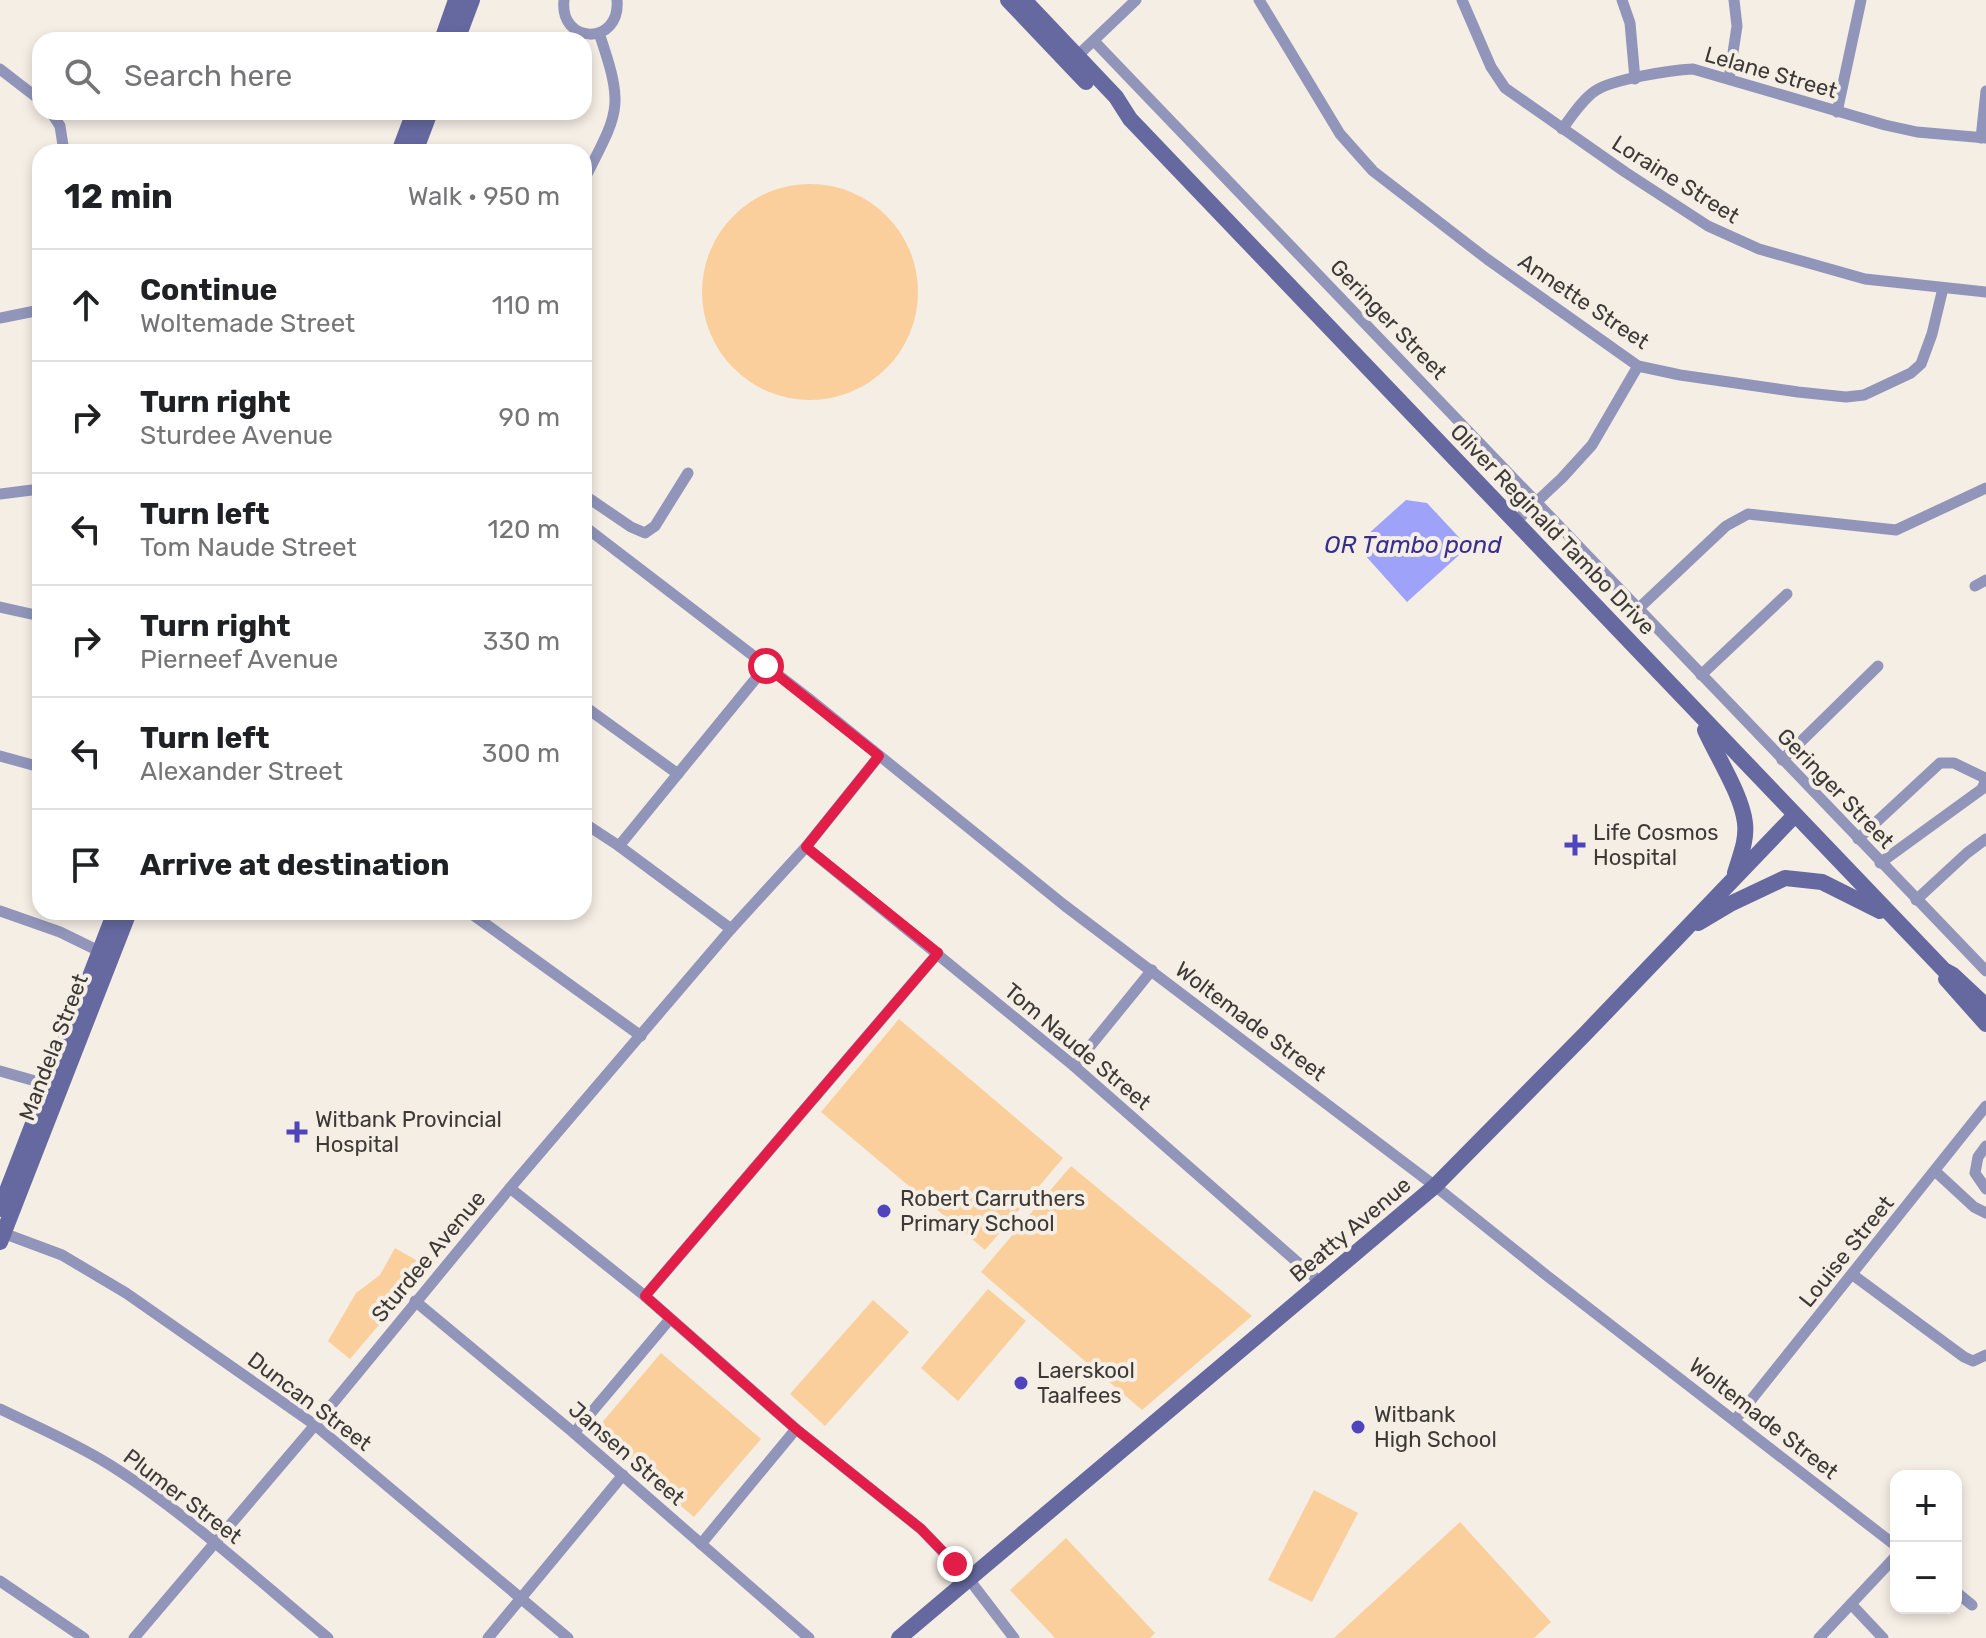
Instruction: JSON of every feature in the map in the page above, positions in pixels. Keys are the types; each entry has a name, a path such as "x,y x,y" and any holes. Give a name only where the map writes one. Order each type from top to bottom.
{"main road":[{"name":"Oliver Reginald Tambo Drive","path":"1008,0 1116,97 1130,119 1794,816 1944,970 1963,983 1986,1006"},
{"name":"Oliver Reginald Tambo Drive","path":"1024,0 1073,60"},
{"path":"446,32 462,4"},
{"path":"458,32 462,4"},
{"path":"402,144 411,120"},
{"path":"418,144 427,120"},
{"path":"1699,716 1742,808 1744,845 1733,878"},
{"name":"Beatty Avenue","path":"899,1638 1435,1186 1794,816"},
{"path":"1678,935 1730,904 1785,878 1822,882 1893,917"},
{"name":"Mandela Street","path":"106,955 113,920"},
{"name":"Mandela Street","path":"2,1237 106,955 125,920"},
{"name":"Oliver Reginald Tambo Drive","path":"1944,970 1947,981 1986,1024"},
{"name":"Mandela Street","path":"0,1209 55,1087"}],"street":[{"path":"564,0 563,11 574,29 581,32"},
{"path":"592,34 599,33 614,21 618,12 617,0"},
{"path":"1073,60 1136,0"},
{"name":"Annette Street","path":"1259,0 1340,134 1373,171 1487,259 1638,366 1798,392 1846,397 1864,395 1911,373 1921,364 1943,288"},
{"name":"Loraine Street","path":"1462,0 1491,67 1505,88 1689,215 1741,242 1865,279 1986,292"},
{"path":"1622,0 1630,23 1635,79"},
{"path":"1729,79 1737,26 1734,0"},
{"path":"1837,112 1861,0"},
{"path":"592,164 612,125 616,109 615,85 599,33"},
{"name":"Geringer Street","path":"1094,41 1986,971"},
{"path":"0,69 32,94"},
{"name":"Lelane Street","path":"1562,129 1595,91 1635,79 1693,69 1906,130 1983,138"},
{"path":"1983,138 1986,91"},
{"path":"56,120 63,144"},
{"path":"0,318 32,312"},
{"path":"1516,521 1592,445 1638,366"},
{"path":"592,500 645,533 655,526 688,473"},
{"path":"1638,609 1726,526 1748,514 1896,530 1986,488"},
{"path":"0,494 32,490"},
{"name":"Woltemade Street","path":"592,532 766,666 1064,905 1435,1186 1891,1542"},
{"path":"1975,586 1986,580"},
{"path":"1701,675 1787,594"},
{"path":"0,607 32,614"},
{"path":"619,846 766,666"},
{"path":"1782,760 1878,666"},
{"path":"592,712 678,774"},
{"path":"0,756 32,765"},
{"name":"Sturdee Avenue","path":"134,1638 510,1188 731,929 806,847 879,756"},
{"path":"1858,839 1940,763 1954,763 1983,777 1985,782 1982,789 1880,863"},
{"path":"592,828 731,929"},
{"path":"1916,900 1986,839"},
{"name":"Tom Naude Street","path":"806,847 1074,1066 1320,1282"},
{"path":"0,911 60,932 106,955"},
{"path":"480,920 641,1036"},
{"path":"645,1296 938,953"},
{"path":"1074,1066 1152,970"},
{"path":"0,1071 55,1087"},
{"name":"Louise Street","path":"1735,1420 1986,1106"},
{"path":"1986,1146 1978,1157 1975,1173 1986,1189"},
{"path":"1935,1171 1974,1207 1986,1213"},
{"path":"510,1188 645,1296 796,1429 921,1529 968,1578 1014,1638"},
{"name":"Duncan Street","path":"2,1237 62,1255 126,1293 315,1425 568,1638"},
{"path":"1853,1275 1964,1357 1973,1361 1986,1355"},
{"name":"Jansen Street","path":"415,1301 574,1433 809,1638"},
{"path":"574,1433 670,1319"},
{"name":"Plumer Street","path":"0,1409 78,1446 113,1467 214,1543 328,1638"},
{"path":"701,1544 796,1429"},
{"path":"488,1638 623,1475"},
{"path":"1819,1638 1890,1562"},
{"path":"0,1581 84,1638"},
{"path":"1962,1597 1972,1605"},
{"path":"1851,1604 1883,1638"}],"shaded area":[{"path":"810,184 851,192 870,202 886,216 900,232 910,251 918,292 910,333 900,352 886,368 870,382 851,392 810,400 769,392 750,382 734,368 720,352 710,333 702,292 710,251 720,232 734,216 750,202 769,192"},
{"path":"899,1019 1063,1158 985,1250 821,1112"},
{"path":"1071,1166 1252,1316 1142,1410 981,1272"},
{"path":"395,1248 428,1267 350,1359 328,1341 356,1293 380,1275"},
{"path":"988,1289 1026,1321 958,1401 921,1368"},
{"path":"873,1300 909,1332 825,1426 790,1394"},
{"path":"661,1353 761,1439 694,1517 594,1432"},
{"path":"1314,1490 1358,1513 1312,1602 1268,1580"},
{"path":"1460,1522 1551,1622 1534,1638 1334,1638"},
{"path":"1066,1538 1155,1633 1150,1638 1055,1638 1010,1590"}],"water":[{"name":"OR Tambo pond","path":"1406,500 1427,503 1468,547 1407,602 1364,554 1375,544 1367,535"}],"place":[{"name":"Life Cosmos Hospital","path":"1575,845"},
{"name":"Witbank Provincial Hospital","path":"297,1132"},
{"name":"Robert Carruthers Primary School","path":"884,1211"},
{"name":"Laerskool Taalfees","path":"1021,1383"},
{"name":"Witbank High School","path":"1358,1427"}],"route":[{"path":"766,666 879,756 806,847 938,953 645,1296 796,1429 921,1529 955,1564"}]}
